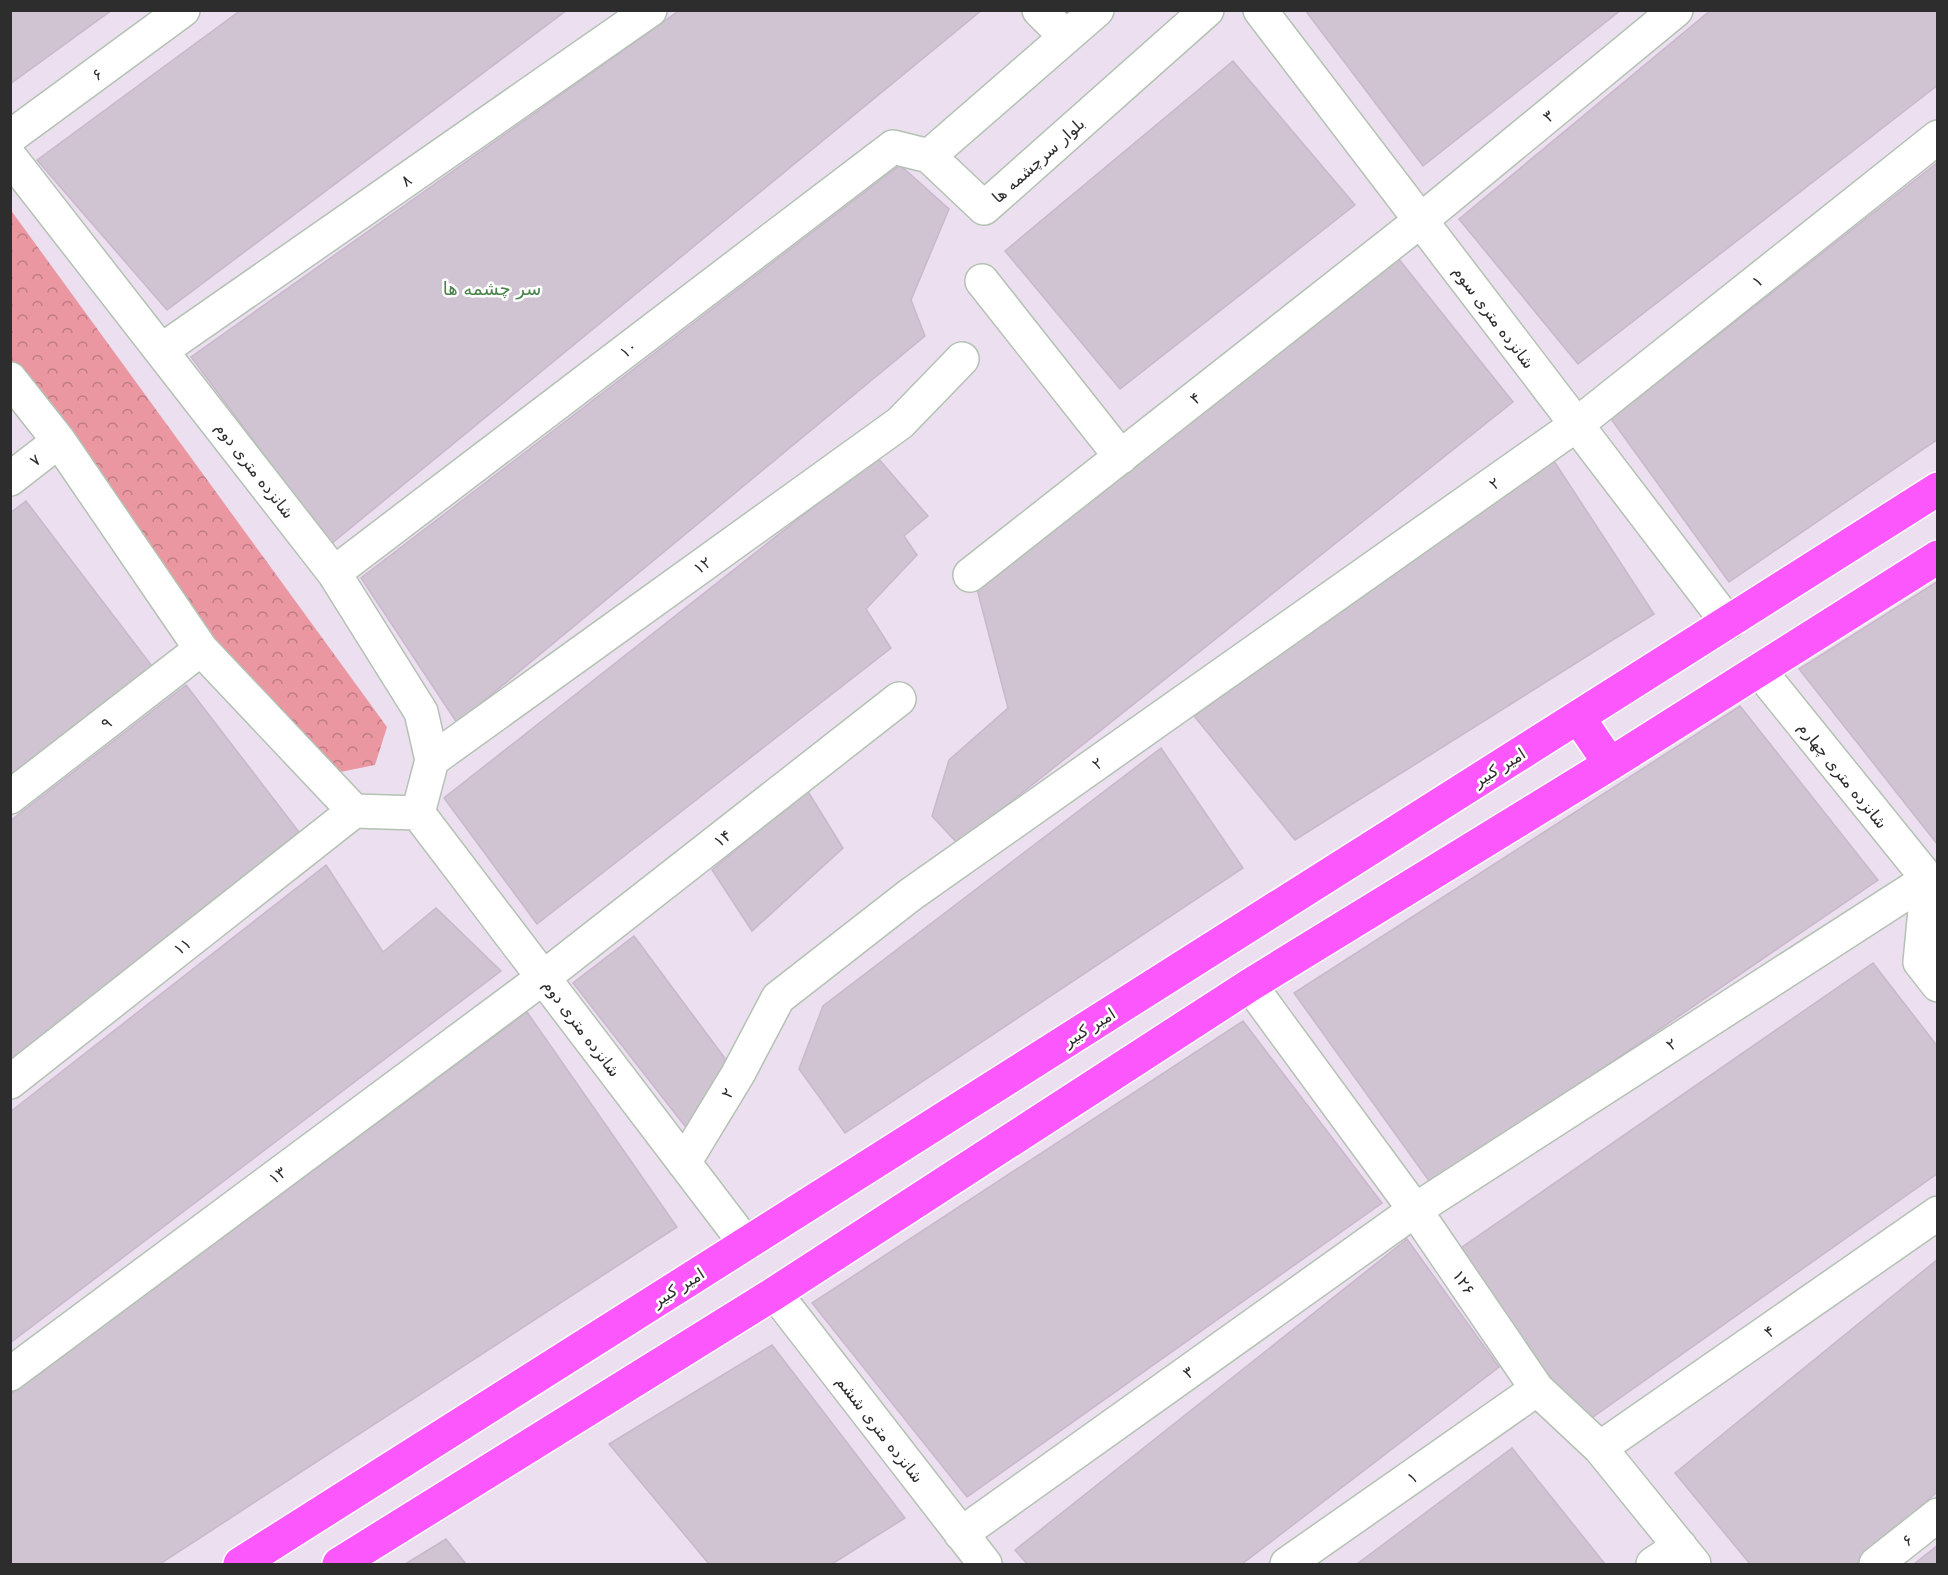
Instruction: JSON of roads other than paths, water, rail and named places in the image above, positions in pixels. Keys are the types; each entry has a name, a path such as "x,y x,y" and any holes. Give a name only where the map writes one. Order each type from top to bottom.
{"main road":[{"name":"امیر کبیر","path":"240,1564 1938,489"},
{"path":"339,1564 775,1293 1250,985 1610,764 1938,557"},
{"path":"1578,717 1610,764"}],"street":[{"name":"۶","path":"10,137 183,10"},
{"name":"۸","path":"162,350 650,10"},
{"path":"1039,10 1066,37"},
{"path":"929,156 1097,10"},
{"name":"بلوار سرچشمه ها","path":"929,156 984,208 1207,10"},
{"name":"شانزده متری سوم","path":"1260,10 1728,623"},
{"name":"۳","path":"1420,221 1676,10"},
{"name":"۱","path":"1576,425 1938,137"},
{"name":"۱۰","path":"334,573 892,147 929,156"},
{"name":"شانزده متری دوم","path":"10,157 334,573 421,712 432,759 418,813 746,1244"},
{"name":"۴","path":"970,575 1420,221"},
{"path":"982,281 1121,457"},
{"name":"۱۲","path":"432,759 900,423 962,359"},
{"path":"10,379 59,441 201,649 354,811 418,813"},
{"name":"۲","path":"684,1163 738,1074 778,998 910,895 1576,425"},
{"name":"۷","path":"10,479 59,441"},
{"name":"۹","path":"10,797 201,649"},
{"name":"شانزده متری چهارم","path":"1759,670 1933,880"},
{"name":"۱۴","path":"544,977 899,699"},
{"name":"۱۱","path":"10,1082 354,811"},
{"path":"1933,880 1920,962 1938,985"},
{"name":"۲","path":"1415,1210 1933,880"},
{"name":"۱۳","path":"10,1374 544,977"},
{"name":"۱۲۶","path":"1250,985 1415,1210 1537,1389 1600,1448 1687,1555"},
{"name":"۳","path":"961,1534 1415,1210"},
{"name":"۴","path":"1600,1448 1938,1213"},
{"name":"شانزده متری ششم","path":"775,1293 985,1564"},
{"name":"۱","path":"1287,1564 1537,1389"},
{"name":"۶","path":"1876,1564 1938,1515"},
{"path":"1653,1564 1687,1555"}],"district":[{"name":"سر چشمه ها","path":"492,289"}]}
